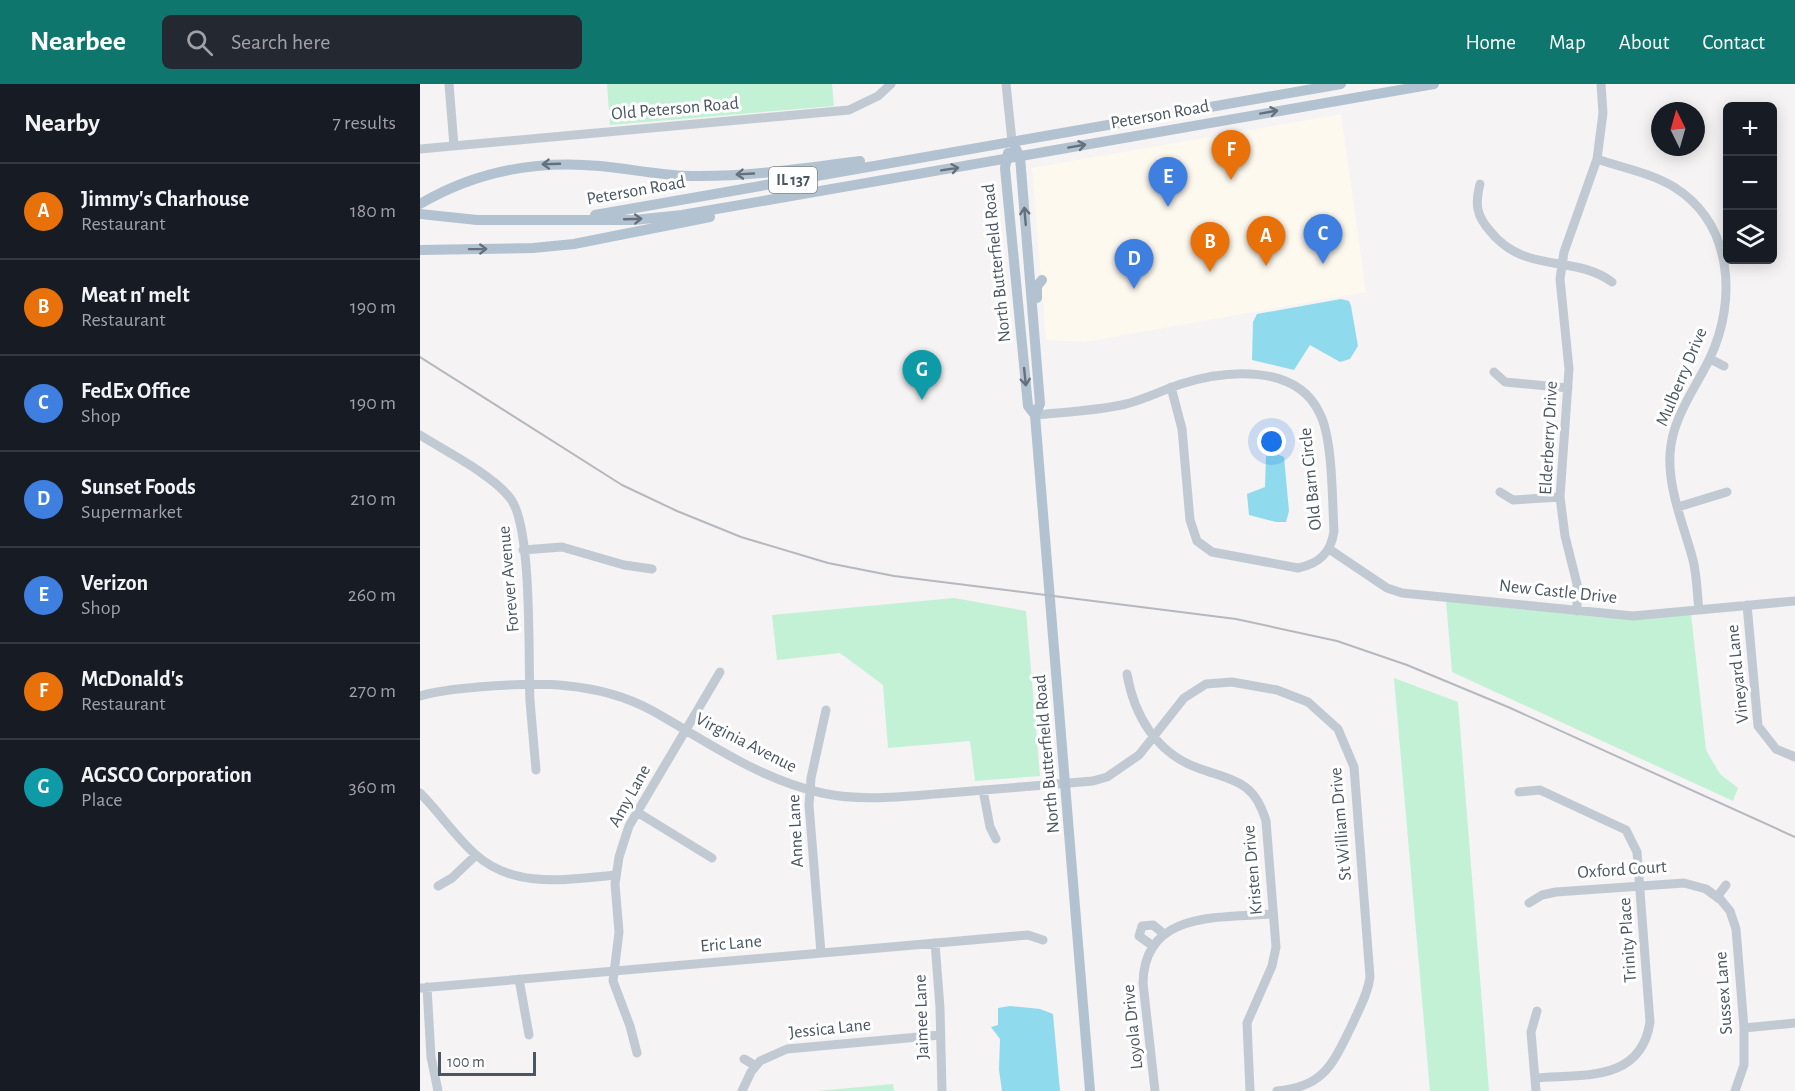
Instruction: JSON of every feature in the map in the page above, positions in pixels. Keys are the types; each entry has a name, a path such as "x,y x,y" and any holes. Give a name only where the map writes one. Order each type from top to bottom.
{"main road":[{"name":"Peterson Road","path":"574,218 1341,84"},
{"name":"Peterson Road","path":"574,218 634,220 682,215 1434,84"},
{"name":"North Butterfield Road","path":"1012,141 1020,157 1030,274 1040,404 1035,415 1090,1091"},
{"name":"North Butterfield Road","path":"1012,141 1005,168 1028,406 1035,415"},
{"name":"Peterson Road","path":"420,204 474,178 498,171 551,164 699,176 772,172 949,152"},
{"name":"Peterson Road","path":"420,250 533,248 574,244 892,178"},
{"name":"IL 137","path":"420,214 477,220 574,218"},
{"path":"1017,298 1030,274"},
{"path":"1036,358 1038,349 1037,286 1042,280"}],"street":[{"path":"420,149 454,146 449,84"},
{"name":"Old Peterson Road","path":"454,146 849,110 878,96 891,84"},
{"name":"North Butterfield Road","path":"1006,84 1012,141"},
{"path":"1562,266 1598,159 1603,112 1600,84"},
{"name":"Mulberry Drive","path":"1598,159 1660,179 1675,188 1700,209 1712,225 1724,263 1727,304 1720,332 1710,359 1694,385 1673,435 1671,469 1678,507 1695,570 1698,610"},
{"path":"1480,184 1476,209 1492,235 1521,256 1599,273 1612,282"},
{"name":"Elderberry Drive","path":"1562,266 1560,294 1568,352 1568,388 1560,497 1565,536 1577,585 1577,611"},
{"path":"1710,359 1724,366"},
{"path":"1494,372 1505,382 1568,388"},
{"name":"Old Barn Circle","path":"1035,415 1127,404 1171,387 1213,376 1267,376 1281,379 1312,399 1325,429 1334,531 1329,549 1317,562 1298,568 1212,552 1197,540 1190,520 1182,429 1171,387"},
{"name":"Forever Avenue","path":"420,435 498,486 510,497 520,515 530,636 530,683 536,770"},
{"path":"1500,492 1514,500 1560,497"},
{"path":"1678,507 1727,492"},
{"path":"523,549 562,547 624,565 652,569"},
{"name":"New Castle Drive","path":"1329,549 1387,588 1402,593 1633,616 1795,601"},
{"name":"Vineyard Lane","path":"1747,605 1758,726 1776,749 1795,757"},
{"name":"Amy Lane","path":"637,1053 630,1026 613,987 619,932 616,875 623,842 637,812 720,672"},
{"name":"Kristen Drive","path":"1127,674 1137,711 1167,751 1185,762 1241,782 1258,801 1266,821 1274,914 1274,960 1247,1023 1250,1091"},
{"name":"St William Drive","path":"1066,783 1107,777 1138,755 1174,708 1206,684 1232,682 1277,690 1308,702 1338,729 1351,755 1370,964 1369,988 1334,1062 1326,1072 1307,1085 1277,1091"},
{"name":"Virginia Avenue","path":"420,696 437,691 530,683 573,686 614,695 649,709 772,778 809,790 861,798 1066,783"},
{"name":"Anne Lane","path":"821,953 809,790 826,710"},
{"path":"983,790 990,827 996,839"},
{"name":"Trinity Place","path":"1519,792 1540,790 1626,830 1632,838 1637,852 1650,1022 1644,1045 1627,1063 1609,1072 1535,1078"},
{"path":"420,793 476,855 500,870 529,880 616,875"},
{"path":"637,812 712,858"},
{"path":"438,886 452,878 476,855"},
{"name":"Oxford Court","path":"1529,903 1542,895 1556,892 1684,883 1702,887 1717,897"},
{"path":"1717,897 1726,885"},
{"name":"Sussex Lane","path":"1717,897 1730,911 1736,929 1744,1028 1744,1065 1735,1091"},
{"name":"Loyola Drive","path":"1155,1091 1143,983 1145,966 1153,946 1164,934 1179,925 1199,920 1274,914"},
{"path":"1153,946 1139,936 1142,926 1153,925 1164,934"},
{"name":"Eric Lane","path":"424,988 1028,935 1043,940"},
{"name":"Jaimee Lane","path":"935,943 942,1091"},
{"path":"519,979 529,1035"},
{"path":"424,988 431,1057 438,1091"},
{"path":"1536,1091 1531,1032 1537,1011"},
{"path":"1744,1028 1795,1023"},
{"name":"Jessica Lane","path":"756,1066 769,1056 787,1049 940,1035"},
{"path":"742,1091 756,1066 744,1059"}],"shaded area":[{"path":"1341,114 1366,292 1085,342 1046,340 1032,168"}],"green space":[{"path":"607,84 832,84 834,106 610,125"},
{"path":"954,598 1026,611 1040,776 975,781 970,741 888,748 883,685 840,653 777,660 772,615"},
{"path":"1446,601 1606,618 1691,614 1706,750 1720,774 1738,788 1733,801 1452,672"},
{"path":"1394,678 1458,702 1489,1091 1430,1091"},
{"path":"893,1084 894,1091 817,1091"}],"water":[{"path":"1341,299 1349,301 1351,306 1358,346 1350,359 1340,362 1310,345 1294,370 1252,360 1253,322 1257,314"},
{"path":"1277,454 1284,457 1289,511 1286,522 1276,522 1249,515 1247,494 1265,487 1266,456"},
{"path":"1010,1006 1040,1009 1053,1014 1060,1091 1002,1091 999,1070 1000,1039 991,1027 998,1025 998,1008"}],"railway":[{"path":"420,357 622,485 677,511 741,537 828,563 894,576 1236,619 1337,641 1407,665 1508,707 1795,837"}],"place":[{"name":"McDonald's","path":"1231,180"},
{"name":"Verizon","path":"1168,207"},
{"name":"FedEx Office","path":"1323,264"},
{"name":"Jimmy's Charhouse","path":"1266,266"},
{"name":"Meat n' melt","path":"1210,272"},
{"name":"Sunset Foods","path":"1134,289"},
{"name":"AGSCO Corporation","path":"922,400"}]}
